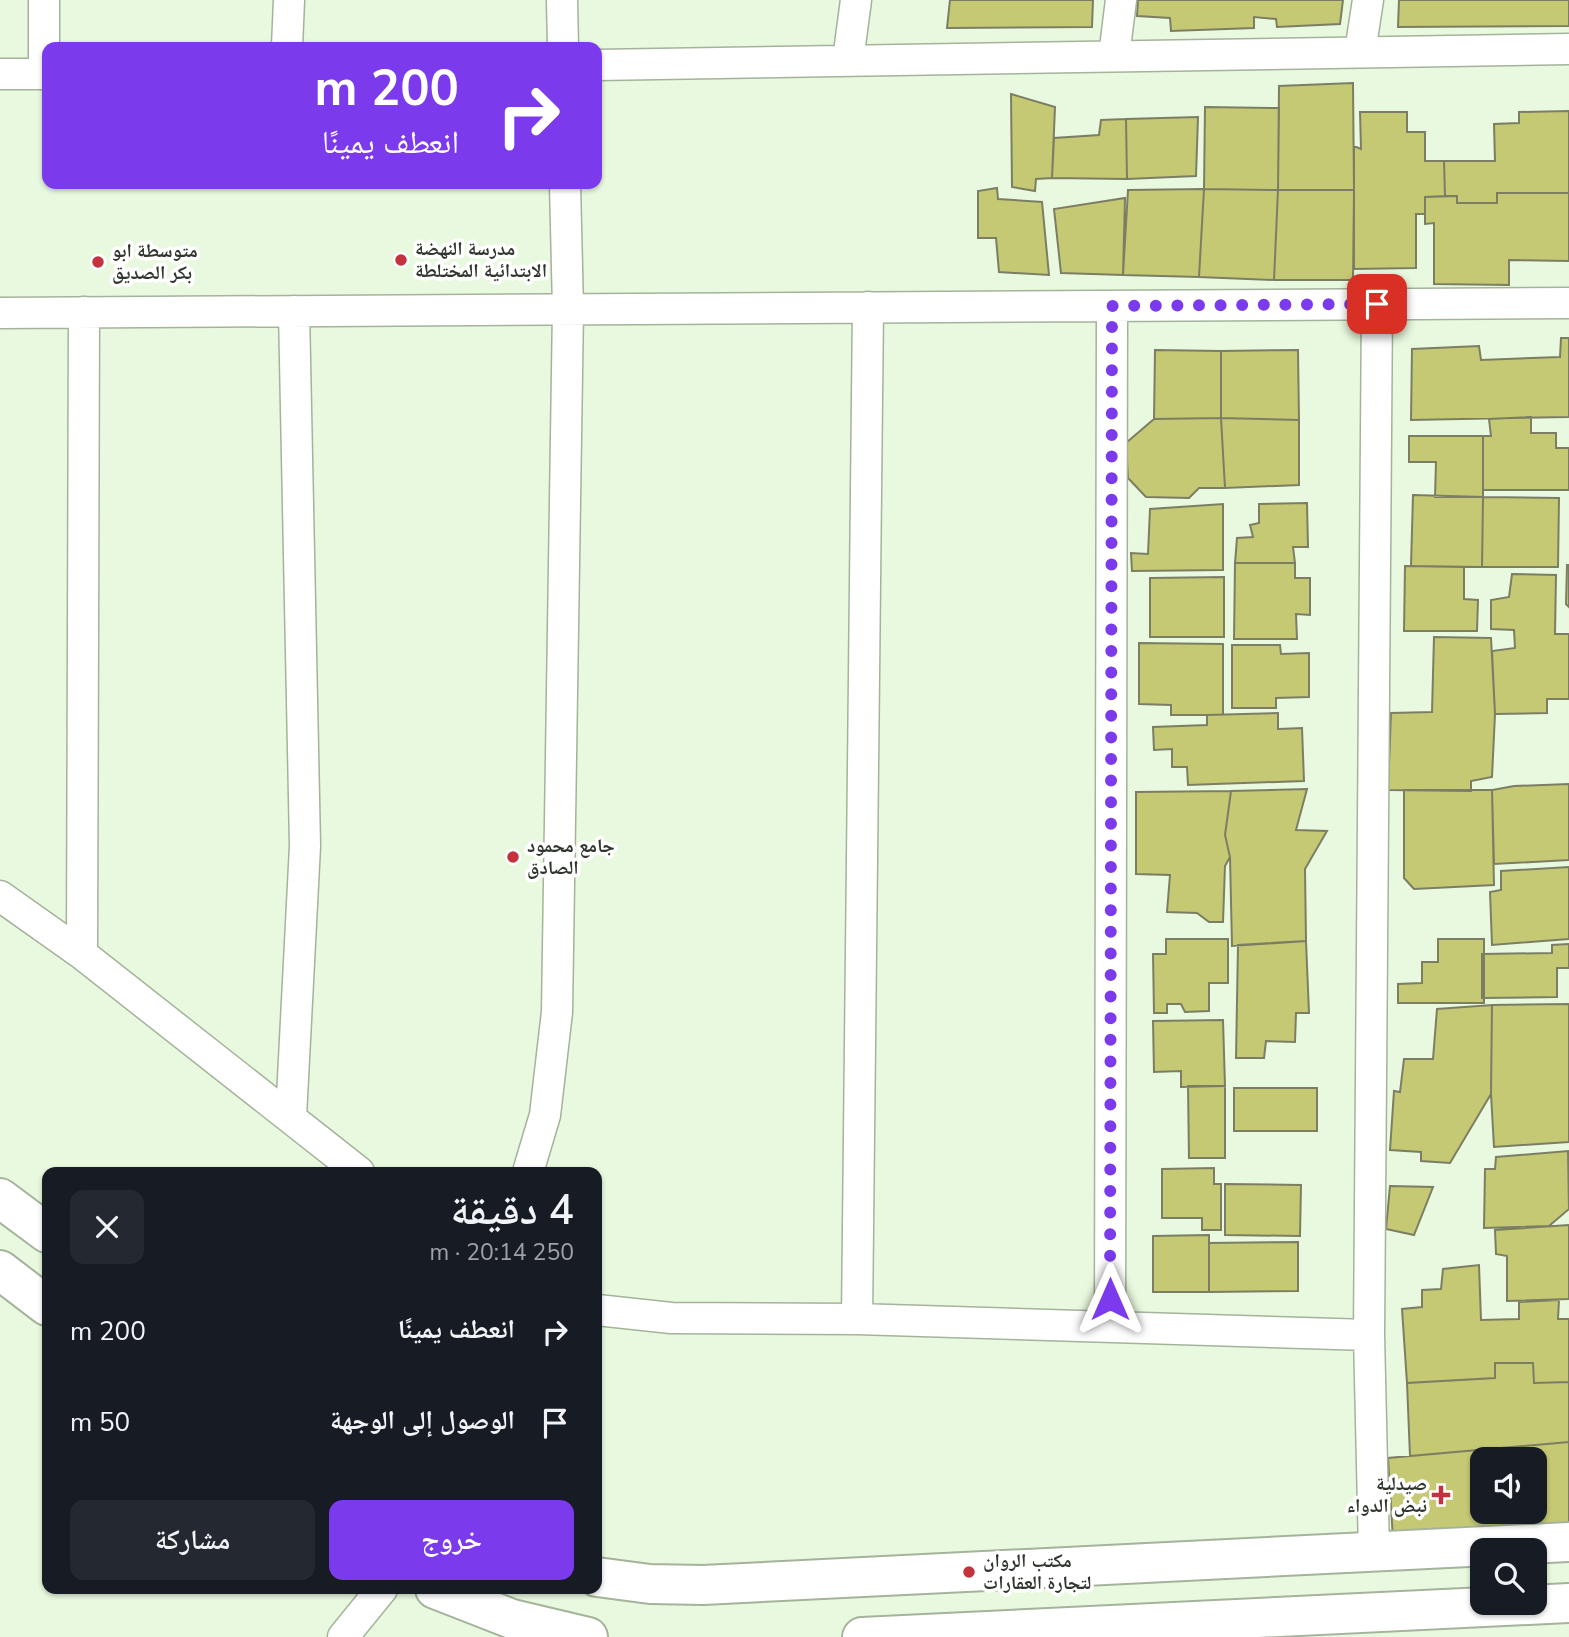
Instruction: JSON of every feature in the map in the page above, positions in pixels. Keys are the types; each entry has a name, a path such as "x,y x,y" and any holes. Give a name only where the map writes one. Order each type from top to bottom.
{"street":[{"path":"44,0 45,42"},
{"path":"287,42 289,0"},
{"path":"562,0 563,42"},
{"path":"848,60 856,0"},
{"path":"1114,56 1121,0"},
{"path":"1360,52 1368,0"},
{"path":"602,65 1569,49"},
{"path":"0,74 42,74"},
{"path":"529,1167 545,1115 557,1012 568,309 565,189"},
{"path":"0,313 1569,303"},
{"path":"1374,1551 1369,1335 1377,304"},
{"path":"1110,1326 1112,306"},
{"path":"857,1319 868,307"},
{"path":"292,1117 304,846 294,311"},
{"path":"82,954 84,312"},
{"path":"0,896 82,954 353,1167"},
{"path":"0,1198 42,1229"},
{"path":"0,1270 42,1302"},
{"path":"602,1311 670,1318 857,1319 1369,1335"},
{"path":"602,1578 650,1584 703,1585 1569,1542"},
{"path":"960,1632 946,1621 944,1612 948,1595 955,1589 1045,1569"},
{"path":"343,1637 378,1594"},
{"path":"448,1594 512,1619 588,1637"},
{"path":"863,1637 960,1632 1084,1632 1569,1603"}],"building":[{"path":"950,0 1093,0 1092,27 947,28"},
{"path":"1138,0 1343,0 1340,24 1277,27 1276,19 1254,17 1254,28 1171,31 1170,18 1137,16"},
{"path":"1399,0 1569,0 1569,26 1398,27"},
{"path":"1353,83 1354,190 1278,190 1279,86"},
{"path":"1011,94 1055,107 1052,178 1036,179 1035,191 1012,187"},
{"path":"1205,107 1279,108 1278,190 1204,189"},
{"path":"1569,111 1569,193 1497,193 1497,203 1457,203 1457,196 1445,196 1444,161 1495,161 1494,124 1519,123 1519,112"},
{"path":"1360,112 1407,112 1407,132 1425,132 1425,161 1444,161 1445,196 1425,197 1425,214 1416,214 1416,268 1354,269 1354,146 1361,149"},
{"path":"1198,117 1196,176 1127,179 1126,119"},
{"path":"1126,119 1127,179 1052,178 1054,138 1099,135 1101,120"},
{"path":"997,188 998,199 1042,202 1049,275 999,272 996,238 978,238 978,191"},
{"path":"1204,189 1199,277 1123,275 1128,190"},
{"path":"1204,189 1278,190 1274,280 1199,277"},
{"path":"1278,190 1354,190 1353,280 1274,280"},
{"path":"1497,193 1569,193 1569,261 1509,260 1509,285 1434,284 1434,223 1425,224 1425,197 1457,196 1457,203 1497,203"},
{"path":"1125,198 1123,275 1061,273 1054,209"},
{"path":"1561,338 1569,338 1569,417 1411,420 1412,349 1479,346 1481,360 1560,357"},
{"path":"1155,350 1221,351 1221,418 1154,419"},
{"path":"1298,350 1299,420 1221,418 1221,351"},
{"path":"1531,417 1531,433 1556,433 1556,448 1569,448 1569,490 1483,490 1483,436 1491,436 1489,419"},
{"path":"1221,418 1299,420 1299,485 1225,488"},
{"path":"1221,418 1225,488 1199,488 1189,498 1146,497 1128,478 1126,443 1154,419"},
{"path":"1409,436 1483,436 1483,497 1435,497 1436,462 1409,462"},
{"path":"1413,495 1483,497 1482,567 1411,566"},
{"path":"1483,497 1559,498 1558,567 1482,567"},
{"path":"1307,503 1308,547 1293,547 1295,563 1235,563 1237,538 1253,537 1250,525 1259,523 1259,504"},
{"path":"1223,504 1223,570 1132,571 1131,553 1148,554 1150,509"},
{"path":"1235,563 1295,563 1295,578 1310,578 1310,615 1296,614 1297,639 1234,639"},
{"path":"1569,565 1569,607 1566,604"},
{"path":"1405,566 1464,567 1464,599 1478,600 1477,631 1404,631"},
{"path":"1512,574 1556,575 1555,634 1569,634 1569,699 1547,699 1547,713 1495,714 1492,651 1515,648 1514,630 1491,629 1491,600 1509,597"},
{"path":"1224,577 1224,637 1150,637 1150,578"},
{"path":"1434,637 1491,638 1495,714 1492,777 1471,781 1471,791 1388,790 1391,713 1432,712"},
{"path":"1139,643 1223,644 1223,715 1171,715 1171,705 1139,704"},
{"path":"1232,645 1280,645 1281,654 1309,653 1309,697 1276,698 1276,708 1232,708"},
{"path":"1278,713 1278,729 1302,728 1304,781 1188,785 1187,767 1172,767 1172,749 1154,750 1153,727 1207,725 1207,715"},
{"path":"1569,784 1569,860 1494,864 1492,790 1514,786"},
{"path":"1307,789 1296,830 1327,831 1305,869 1306,941 1232,946 1230,857 1225,835 1231,791"},
{"path":"1404,790 1492,790 1494,885 1414,889 1404,878"},
{"path":"1231,791 1225,835 1230,857 1225,866 1223,922 1209,922 1197,913 1167,912 1170,875 1136,874 1136,792"},
{"path":"1569,867 1569,939 1492,945 1490,892 1501,890 1501,871"},
{"path":"1166,939 1228,939 1228,983 1209,983 1209,1011 1185,1012 1181,1004 1167,1004 1167,1013 1154,1013 1153,954 1166,954"},
{"path":"1438,939 1484,939 1484,1003 1398,1003 1398,984 1422,983 1422,962 1438,962"},
{"path":"1306,941 1309,1013 1296,1013 1295,1042 1266,1041 1264,1058 1236,1058 1238,945"},
{"path":"1569,944 1569,968 1557,968 1557,997 1482,998 1482,954 1552,953 1552,945"},
{"path":"1569,1004 1569,1142 1494,1147 1491,1094 1492,1005"},
{"path":"1492,1005 1491,1094 1450,1163 1421,1161 1421,1152 1390,1150 1394,1091 1400,1092 1404,1059 1433,1059 1437,1009"},
{"path":"1223,1020 1225,1086 1181,1087 1181,1071 1154,1072 1153,1021"},
{"path":"1188,1086 1225,1086 1225,1158 1189,1158"},
{"path":"1234,1088 1317,1088 1317,1131 1234,1131"},
{"path":"1568,1151 1569,1209 1549,1226 1484,1228 1485,1169 1495,1169 1496,1157"},
{"path":"1214,1168 1214,1184 1221,1184 1221,1230 1202,1230 1202,1218 1162,1218 1162,1169"},
{"path":"1225,1184 1301,1185 1300,1236 1225,1235"},
{"path":"1390,1186 1433,1187 1414,1235 1386,1229"},
{"path":"1569,1225 1569,1299 1507,1301 1507,1256 1496,1254 1495,1230"},
{"path":"1209,1235 1209,1292 1153,1292 1153,1236"},
{"path":"1298,1242 1298,1291 1209,1292 1209,1243"},
{"path":"1479,1265 1481,1320 1519,1319 1519,1302 1559,1300 1558,1319 1569,1319 1569,1382 1534,1383 1533,1363 1495,1363 1495,1378 1407,1383 1402,1309 1422,1307 1422,1290 1441,1289 1443,1269"},
{"path":"1495,1363 1533,1363 1534,1383 1569,1382 1569,1442 1512,1447 1470,1447 1470,1451 1410,1456 1407,1383 1495,1378"},
{"path":"1569,1442 1569,1532 1393,1539 1388,1458 1470,1451 1470,1524 1547,1524 1547,1447 1512,1447"}],"place":[{"name":"مدرسة النهضة الابتدائية المختلطة","path":"401,260"},
{"name":"متوسطة ابو بكر الصديق","path":"98,262"},
{"name":"جامع محمود الصادق","path":"513,857"},
{"name":"صيدلية نبض الدواء","path":"1441,1495"},
{"name":"مكتب الروان لتجارة العقارات","path":"969,1572"}],"route":[{"path":"1110,1299 1112,306 1377,304"}]}
